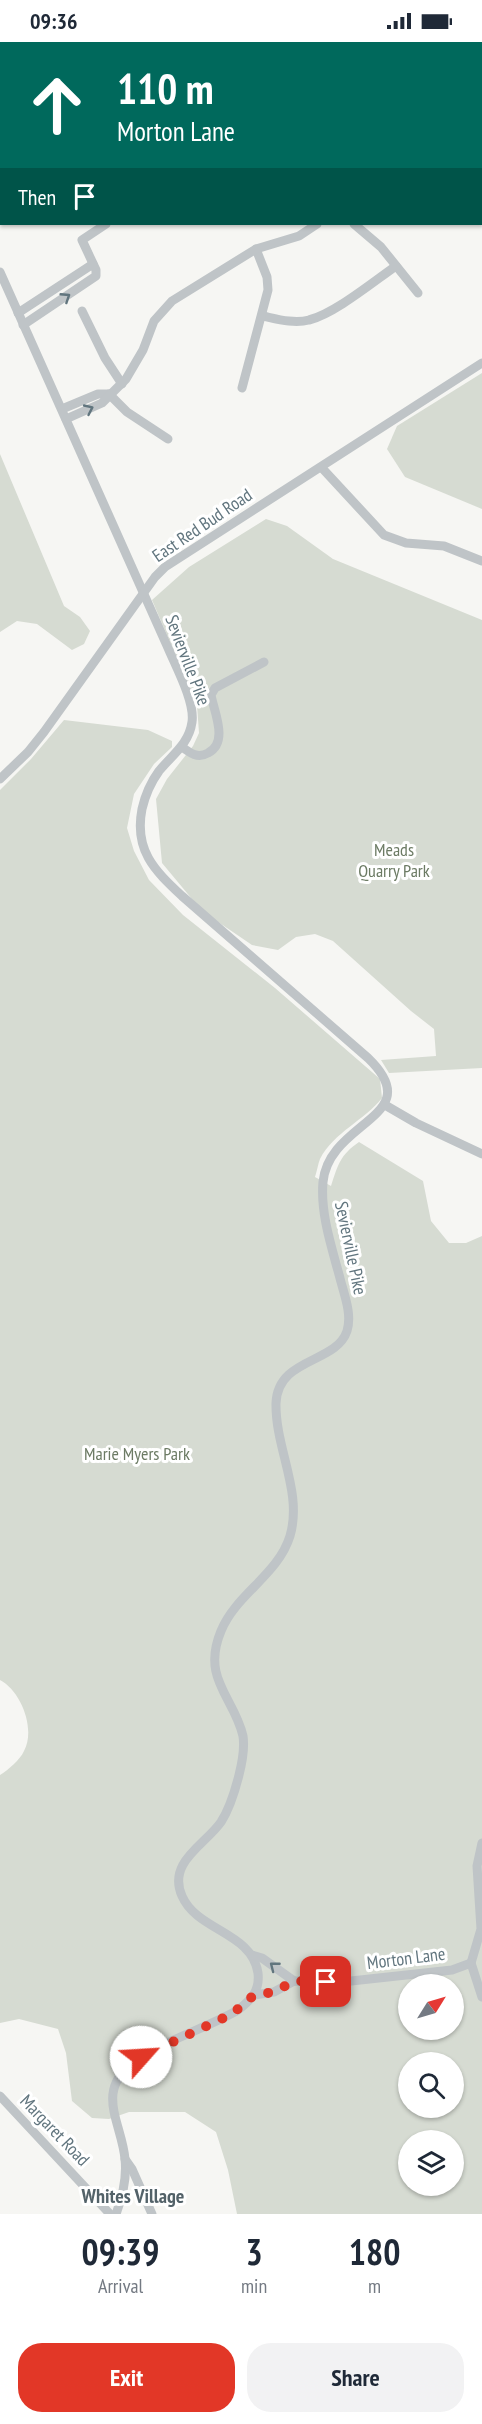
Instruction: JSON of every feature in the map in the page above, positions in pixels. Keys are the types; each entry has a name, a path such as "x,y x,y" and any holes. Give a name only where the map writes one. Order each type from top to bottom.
{"street":[{"path":"23,324 96,276 82,240 104,225"},
{"path":"66,419 102,403 122,384 133,370 154,321 172,301 256,249 299,236 316,225"},
{"path":"356,225 369,234 418,293"},
{"path":"242,387 263,316 268,290 267,277 256,249"},
{"path":"18,313 93,264"},
{"path":"263,316 289,321 308,321 323,315 396,267"},
{"name":"Sevierville Pike","path":"0,272 191,706 193,721 190,732 182,747 158,772 144,802 140,830 141,841 149,861 182,896 303,999 378,1068 387,1084 385,1105 338,1146 324,1177 324,1205 348,1310 348,1329 338,1344 294,1371 284,1380 279,1391 276,1412 292,1499 291,1530 278,1561 231,1611 220,1633 215,1654 216,1675 242,1733 242,1761 235,1791 224,1817 213,1833 188,1856 178,1879 182,1896 194,1912 236,1940 252,1955"},
{"path":"82,311 105,358 122,384"},
{"name":"East Red Bud Road","path":"0,779 33,746 155,577 174,560 322,468 482,363"},
{"path":"62,409 98,394 109,394 127,412 168,439"},
{"path":"322,468 384,535 406,543 444,546 482,561"},
{"path":"182,747 193,755 203,756 212,751 218,741 219,729 211,695 215,688 264,662"},
{"path":"385,1105 416,1123 482,1154"},
{"name":"Morton Lane","path":"254,1995 274,1992 294,1981 342,1982 452,1970 471,1963 481,1929 477,1866 482,1843"},
{"path":"252,1955 262,1958 294,1981"},
{"path":"116,2214 124,2182 125,2159 112,2102 116,2083 123,2071 141,2057 238,2010 254,1995 258,1979 252,1955"},
{"path":"471,1963 482,1997"},
{"name":"Margaret Road","path":"0,2096 110,2214"},
{"path":"125,2159 152,2214"},
{"path":"124,2182 137,2181"}],"green space":[{"path":"482,373 482,509 405,477 387,449 397,426"},
{"path":"0,454 64,606 80,617 90,631 84,644 72,650 37,624 17,621 0,632"},
{"name":"Meads Quarry Park","path":"266,519 287,526 333,559 482,620 482,1068 389,1073 381,1060 436,1056 434,1029 333,941 315,934 296,937 278,950 252,945 202,911 162,863 156,799 167,779 193,746 199,733 197,705 152,600 189,567"},
{"name":"Marie Myers Park","path":"64,720 148,730 172,741 172,747 154,764 134,794 127,828 134,851 149,880 183,915 275,988 380,1079 382,1098 333,1141 320,1159 315,1177 331,1186 340,1161 359,1142 423,1181 431,1221 449,1243 466,1243 482,1236 482,2214 237,2214 228,2170 216,2132 185,2112 129,2112 109,2119 92,2118 72,2101 66,2053 58,2029 19,2019 0,2023 0,1775 22,1754 28,1732 20,1701 8,1685 0,1680 0,790 31,759"}],"district":[{"name":"Whites Village","path":"133,2196"}],"route":[{"path":"141,2057 232,2014 254,1995 274,1992 294,1981 326,1982"}]}
